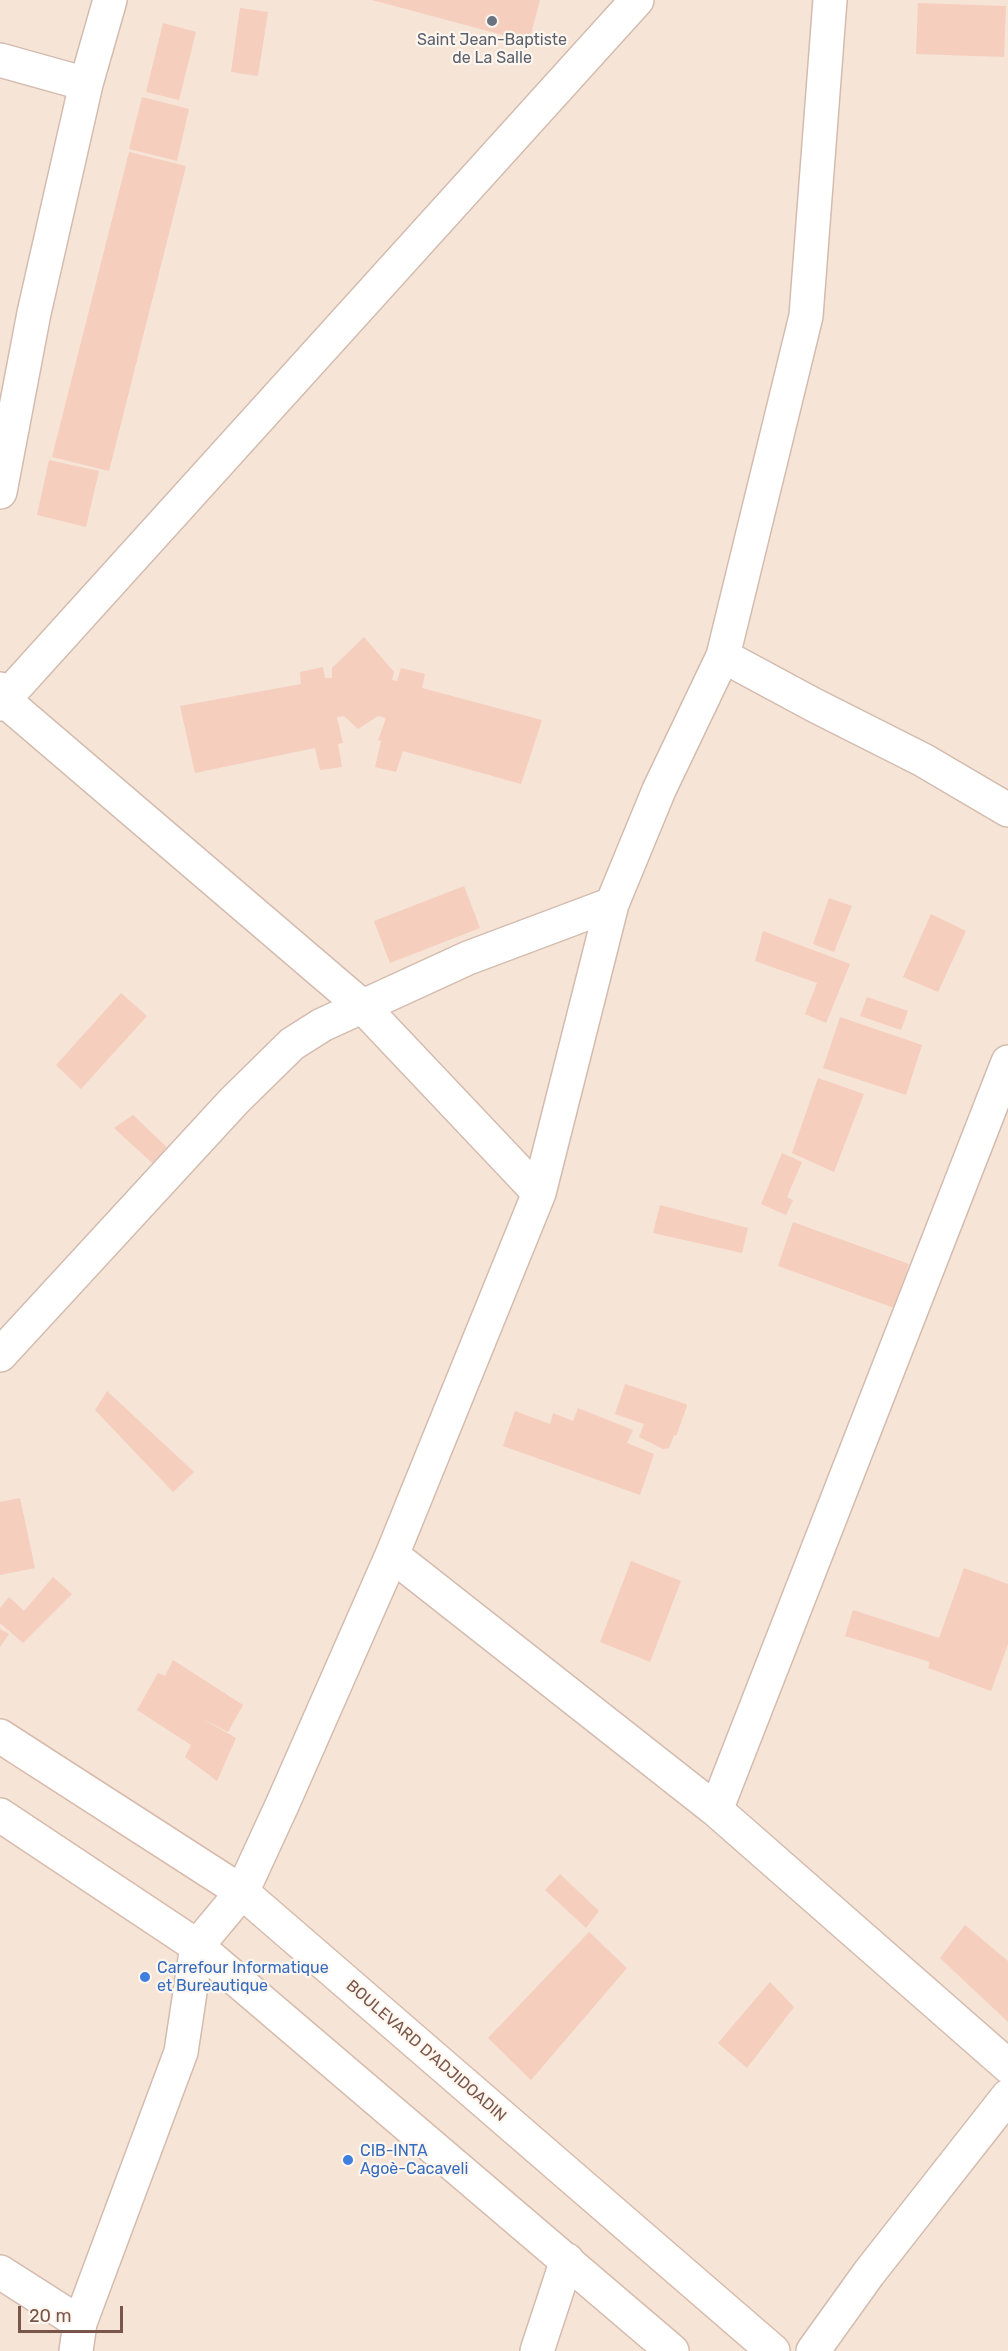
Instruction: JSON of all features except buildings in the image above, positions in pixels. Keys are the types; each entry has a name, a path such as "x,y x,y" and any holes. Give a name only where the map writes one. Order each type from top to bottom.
{"street":[{"path":"0,492 34,313 86,84 110,0"},
{"path":"539,1192 363,1006 1,698 638,0"},
{"path":"0,2272 78,2337 181,2052 197,1946 242,1892 283,1803 392,1555 539,1192 612,903 659,790 723,656 806,316 830,0"},
{"path":"0,60 86,84"},
{"path":"723,656 923,760 1008,810"},
{"path":"0,1355 234,1101 292,1044 322,1025 468,958 612,903"},
{"path":"716,1810 1008,1062"},
{"path":"392,1555 716,1810 1008,2066"},
{"name":"BOULEVARD D'ADJIDOADIN","path":"0,1736 242,1892 773,2351"},
{"path":"0,1815 197,1946 672,2351"},
{"path":"813,2351 869,2273 1008,2096"},
{"path":"537,2351 567,2260"}],"shaded area":[{"path":"0,0 1008,0 1008,2351 0,2351"}],"place":[{"name":"Saint Jean-Baptiste de La Salle","path":"492,21"},
{"name":"Carrefour Informatique et Bureautique","path":"145,1977"},
{"name":"CIB-INTA Agoè-Cacaveli","path":"348,2160"}]}
